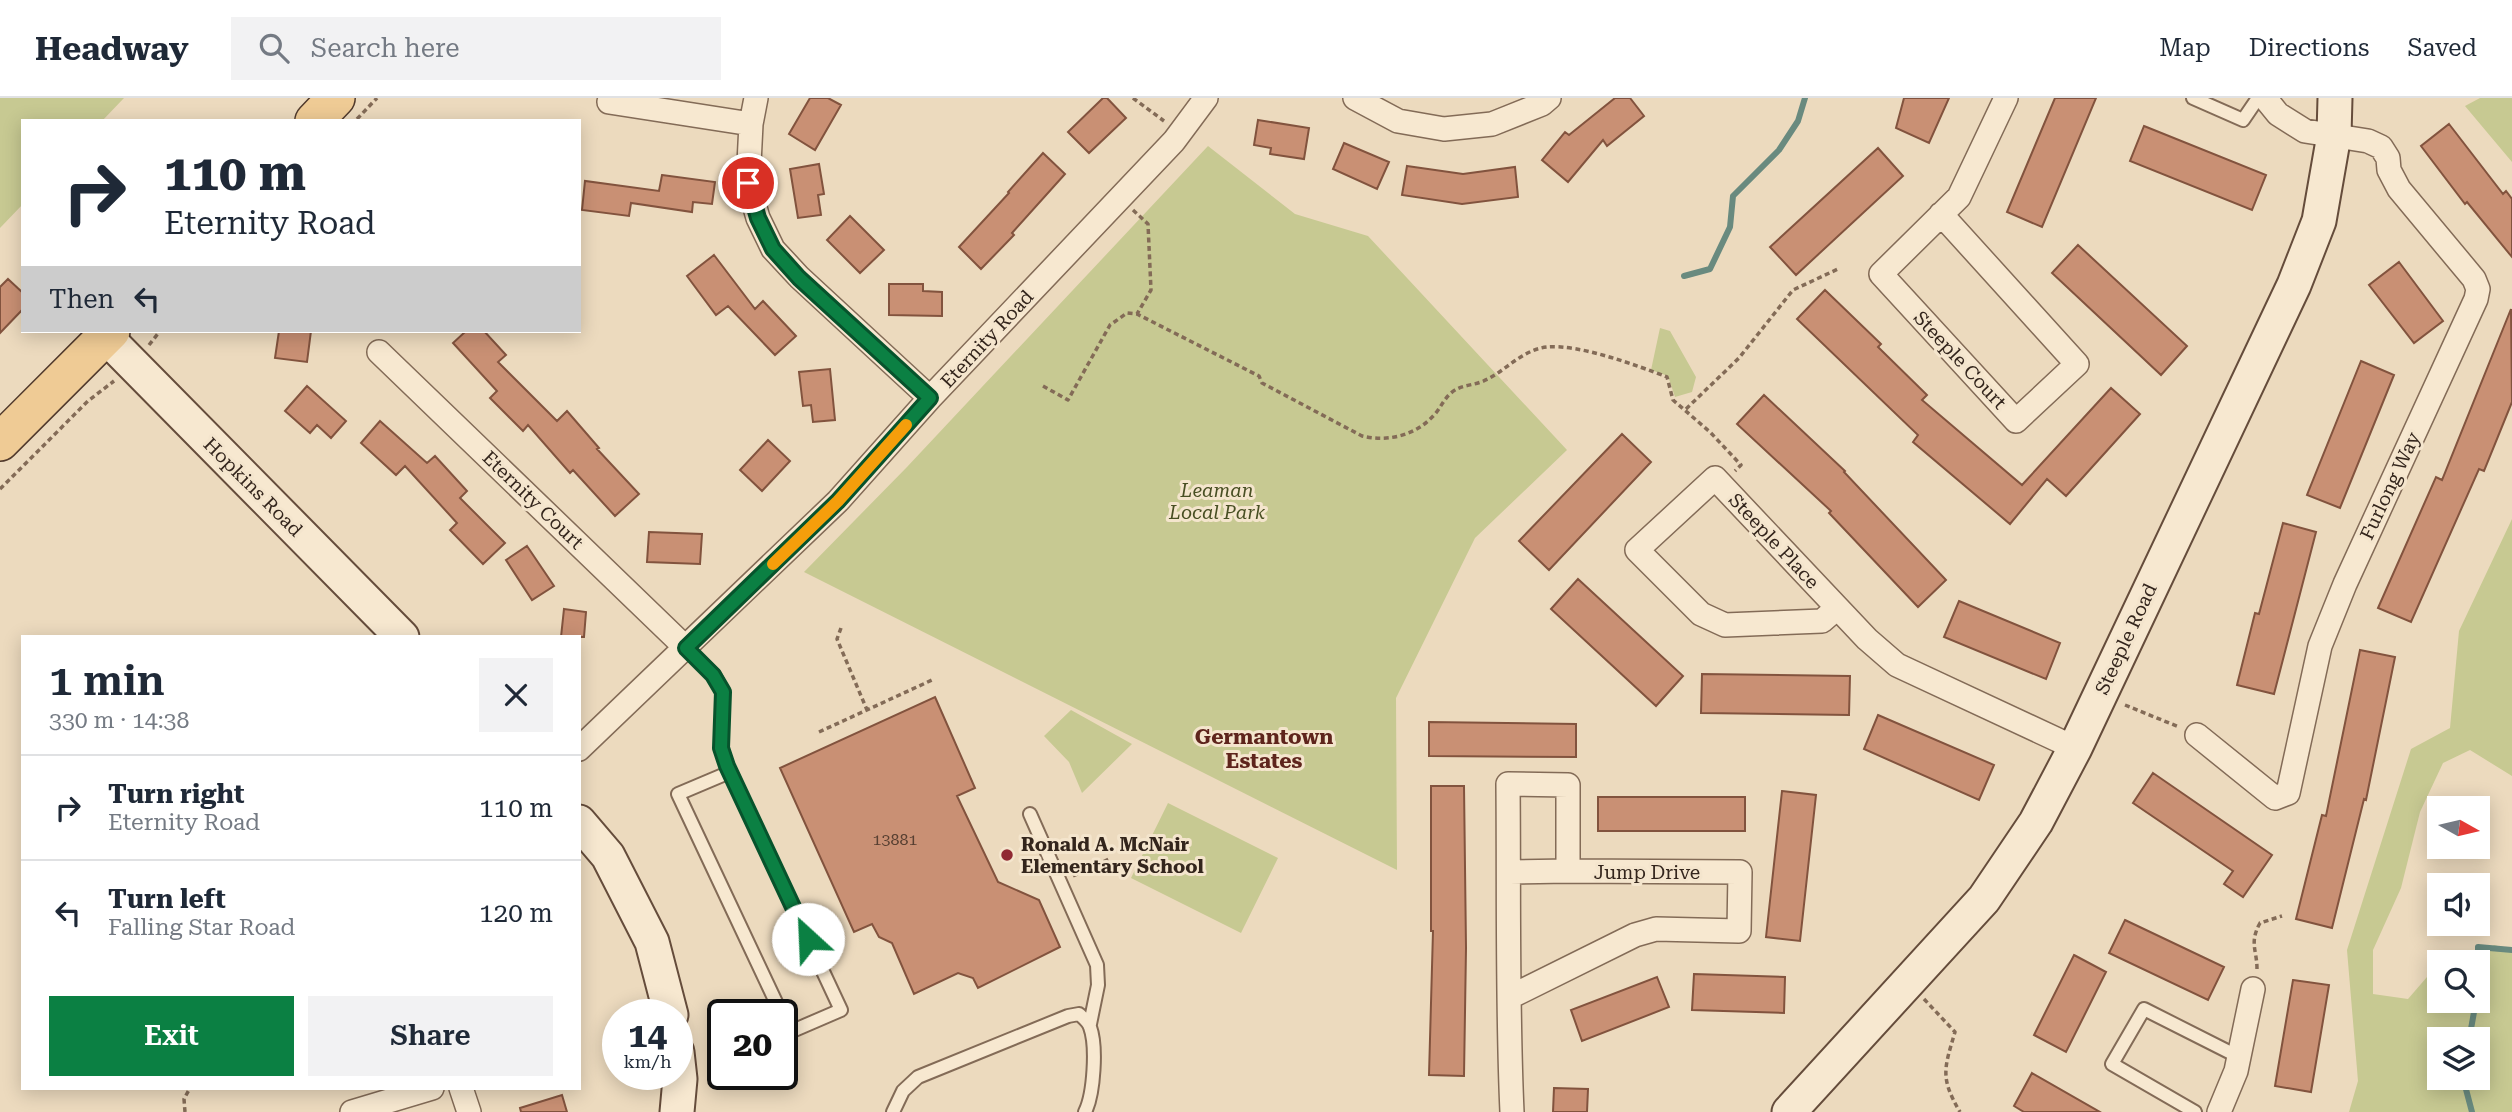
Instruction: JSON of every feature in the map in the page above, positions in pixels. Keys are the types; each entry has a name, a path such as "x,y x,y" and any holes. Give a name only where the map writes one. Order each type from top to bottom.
{"main road":[{"path":"315,119 336,98"},
{"path":"0,442 108,334"}],"street":[{"path":"756,98 751,124 748,183 758,218 773,249 799,278 930,398"},
{"name":"Eternity Road","path":"581,747 838,501 930,398 1180,133 1206,98"},
{"path":"1355,98 1398,121 1444,129 1492,124 1542,104 1549,98"},
{"name":"Steeple Court","path":"1941,215 2077,364 2016,421 1881,274 1959,197 2006,98"},
{"path":"2265,98 2278,114 2305,131 2334,135"},
{"name":"Steeple Road","path":"1789,1112 1984,899 2036,822 2075,748 2294,285 2319,221 2334,135 2335,98"},
{"path":"609,102 751,124"},
{"name":"Furlong Way","path":"2197,735 2275,798 2288,793 2320,646 2345,583 2476,299 2478,289 2474,279 2399,189 2389,170 2388,158 2381,147 2368,141 2334,135"},
{"name":"Hopkins Road","path":"108,334 131,363 399,635"},
{"name":"Eternity Court","path":"380,352 686,648"},
{"name":"Steeple Place","path":"1837,608 1822,621 1725,625 1701,614 1637,550 1715,478 1867,639 1898,665 2075,748"},
{"name":"Jump Drive","path":"1510,997 1635,935 1656,929 1739,931 1740,872 1568,872 1568,785 1508,784 1510,997 1513,1112"},
{"path":"581,824 608,856 652,942 667,999"},
{"path":"1509,872 1568,872"},
{"path":"2219,1112 2236,1071 2253,989"},
{"path":"352,1112 425,1090"},
{"path":"462,1090 469,1112"},
{"path":"677,1112 679,1090"}],"lane":[{"path":"2193,98 2243,120 2258,98"},
{"path":"686,648 713,675 723,692 721,748 841,1010 798,1029"},
{"path":"730,772 678,794 774,999"},
{"path":"1030,814 1097,965 1098,985 1090,1024 1093,1043 1091,1100 1085,1112"},
{"path":"2195,1112 2112,1064 2144,1009 2239,1058"},
{"path":"893,1112 903,1091 918,1077 1068,1016 1079,1014 1090,1024"}],"path":[{"path":"357,119 377,98"},
{"path":"1133,98 1180,133"},
{"path":"1120,198 1148,224 1151,290 1137,314"},
{"path":"1686,409 1739,358 1793,290 1838,269"},
{"path":"1043,386 1068,400 1110,326 1127,313 1137,314 1259,376 1262,383 1362,436 1394,439 1415,430 1435,415 1443,400 1453,390 1466,384 1481,382 1529,352 1544,347 1565,346 1667,377 1673,400 1686,409 1741,465 1721,484"},
{"path":"0,489 159,333"},
{"path":"841,628 837,639 867,710"},
{"path":"819,732 932,680"},
{"path":"2100,695 2197,735"},
{"path":"1060,882 1109,859"},
{"path":"2253,989 2258,965 2253,950 2255,931 2260,923 2282,916"},
{"path":"1908,982 1955,1032 1947,1059 1945,1086 1960,1112"},
{"path":"185,1112 184,1099 189,1090"}],"green space":[{"path":"0,98 124,98 104,119 21,119 21,206 0,228"},
{"path":"2480,98 2512,98 2512,162 2465,106"},
{"name":"Leaman Local Park","path":"1208,146 1295,214 1368,236 1567,450 1475,538 1396,698 1397,870 804,572 907,467"},
{"path":"1660,328 1670,331 1696,377 1692,392 1675,397 1668,376 1651,370"},
{"path":"2512,519 2512,776 2470,750 2443,763 2420,812 2401,888 2373,950 2373,994 2408,999 2427,977 2427,1013 2490,1013 2490,950 2488,950 2494,945 2506,948 2512,953 2512,1112 2349,1112 2358,1081 2347,950 2411,749 2450,728 2459,631"},
{"path":"1071,710 1132,744 1082,793 1069,762 1044,736"},
{"path":"1168,803 1278,858 1241,933 1131,878"}],"building":[{"path":"810,98 828,98 841,105 815,150 789,134"},
{"path":"1103,98 1107,98 1126,118 1089,153 1068,132"},
{"path":"1615,98 1630,98 1644,116 1607,146 1603,140 1568,182 1542,160 1565,132 1569,135"},
{"path":"1904,98 1949,98 1929,143 1896,128"},
{"path":"2055,98 2096,98 2042,227 2007,212"},
{"path":"1258,120 1309,128 1304,159 1270,154 1271,148 1254,145"},
{"path":"2449,124 2503,194 2506,191 2512,199 2512,257 2467,202 2465,204 2421,146"},
{"path":"2144,126 2266,175 2252,210 2130,161"},
{"path":"1344,143 1389,162 1377,189 1333,169"},
{"path":"1878,148 1903,176 1796,275 1770,247"},
{"path":"1043,153 1065,174 1012,233 1014,235 981,269 959,247"},
{"path":"819,164 824,194 818,195 821,215 798,218 790,169"},
{"path":"1407,166 1463,174 1515,167 1518,197 1462,204 1402,195"},
{"path":"662,175 715,182 712,204 693,202 692,212 631,203 629,216 582,210 585,181 659,191"},
{"path":"850,216 884,250 860,273 827,240"},
{"path":"2078,245 2187,346 2161,375 2052,273"},
{"path":"714,255 755,309 763,301 796,336 775,355 728,306 716,315 687,276"},
{"path":"2399,262 2443,321 2414,343 2369,285"},
{"path":"8,279 21,291 21,311 0,333 0,287"},
{"path":"889,284 923,284 923,291 942,292 942,316 889,315"},
{"path":"1825,290 1881,344 1878,347 1927,395 1922,400 2022,485 2111,388 2140,414 2066,496 2047,479 2010,524 1913,442 1918,435 1797,319"},
{"path":"2511,309 2512,402 2484,471 2479,469 2411,622 2378,608 2436,477 2442,480"},
{"path":"279,333 311,333 307,362 275,358"},
{"path":"464,333 486,333 506,355 498,362 557,421 567,411 599,448 597,449 639,494 615,516 573,470 570,473 528,425 523,431 490,398 497,391 453,343"},
{"path":"2361,361 2394,375 2340,508 2307,495"},
{"path":"830,369 835,420 813,422 811,405 803,406 799,372"},
{"path":"307,386 346,421 331,438 317,425 310,433 285,411"},
{"path":"1764,395 1845,471 1946,580 1918,607 1829,513 1831,511 1737,424"},
{"path":"380,421 427,463 435,456 467,491 460,498 505,543 483,564 450,530 457,523 405,466 396,475 361,443"},
{"path":"1622,434 1651,462 1549,570 1519,541"},
{"path":"768,440 790,461 762,491 740,470"},
{"path":"2283,523 2316,532 2274,694 2237,685 2255,613 2259,614"},
{"path":"649,532 702,534 700,564 647,562"},
{"path":"527,546 554,586 532,600 506,560"},
{"path":"1578,579 1683,676 1656,706 1551,609"},
{"path":"1959,601 2060,643 2046,679 1944,637"},
{"path":"564,609 586,612 584,637 561,635"},
{"path":"2360,650 2395,657 2366,800 2364,799 2332,928 2296,919 2322,815 2326,816"},
{"path":"1702,674 1850,676 1849,715 1701,713"},
{"name":"Ronald A. McNair Elementary School","path":"935,697 975,788 957,796 998,882 1039,900 1060,947 978,988 973,978 958,973 914,994 892,943 879,937 872,924 854,932 780,768"},
{"path":"1878,715 1994,765 1979,800 1864,749"},
{"path":"1429,722 1576,724 1576,757 1429,756"},
{"path":"2153,773 2272,855 2243,897 2224,884 2233,871 2133,803"},
{"path":"1431,786 1464,786 1464,1076 1429,1075 1433,931"},
{"path":"1782,791 1816,795 1800,941 1766,937"},
{"path":"1598,797 1745,797 1745,831 1598,831"},
{"path":"2125,920 2224,967 2208,1000 2109,953"},
{"path":"2074,955 2106,972 2066,1052 2034,1035"},
{"path":"1694,974 1785,977 1784,1013 1692,1010"},
{"path":"1657,977 1669,1007 1582,1041 1571,1010"},
{"path":"2293,980 2329,985 2311,1092 2275,1086"},
{"path":"2032,1073 2100,1112 2024,1112 2014,1106"},
{"path":"1554,1088 1588,1089 1587,1112 1553,1112"},
{"path":"562,1095 567,1112 521,1112 520,1108"}],"waterway":[{"path":"1684,276 1710,269 1730,227 1733,196 1779,150 1798,121 1805,98"},
{"path":"2478,950 2478,947 2512,950"},
{"path":"2471,1027 2474,1013"},
{"path":"2466,1090 2472,1112"}],"slow traffic":[{"path":"773,564 838,501 906,425"}],"place":[{"name":"Ronald A. McNair Elementary School","path":"1007,855"}],"district":[{"name":"Germantown Estates","path":"1264,749"}],"route":[{"path":"748,183 758,218 773,249 799,278 930,398 838,501 686,648 713,675 723,692 721,748 727,766 808,939"}]}
